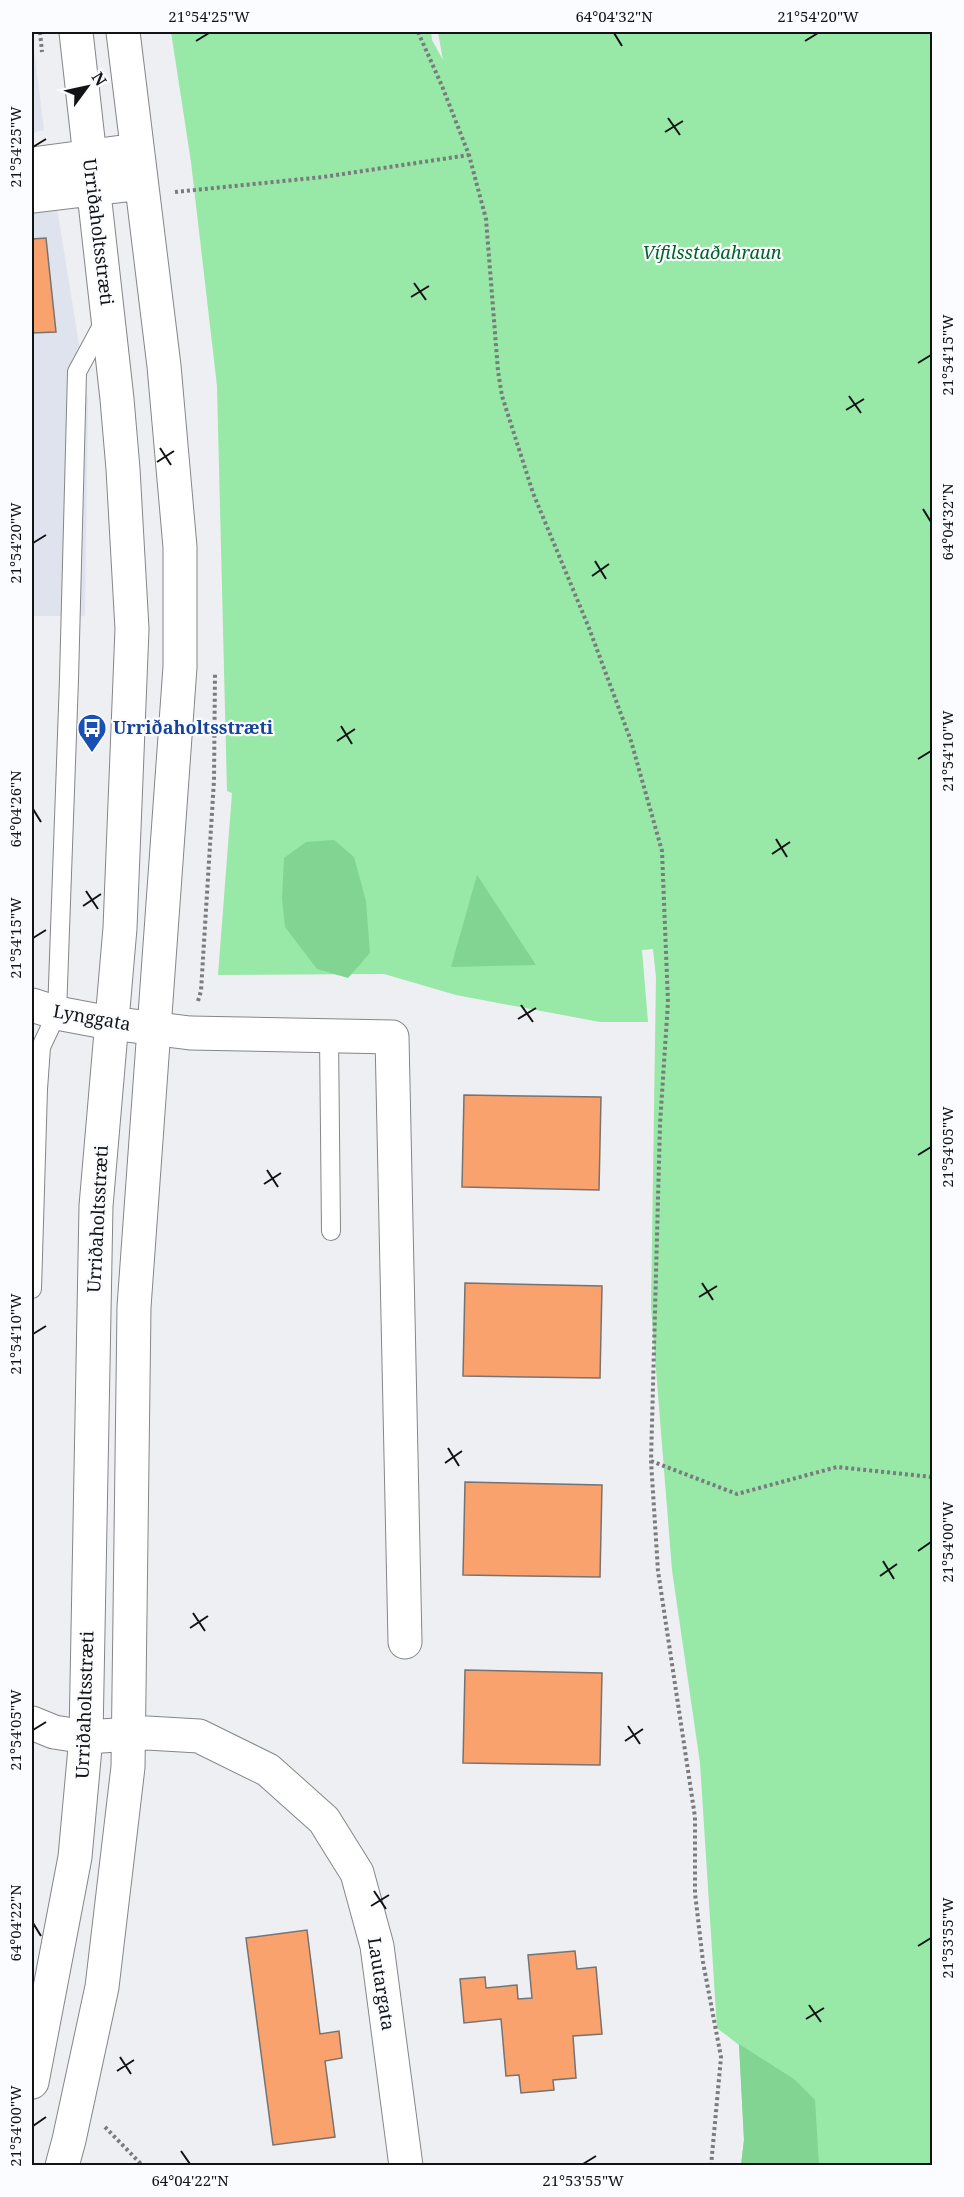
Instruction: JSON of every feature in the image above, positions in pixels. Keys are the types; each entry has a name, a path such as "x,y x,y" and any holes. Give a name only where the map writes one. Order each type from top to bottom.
{"street":[{"name":"Urriðaholtsstræti","path":"32,2082 75,1857 86,1737 96,1206 120,928 132,629 123,469 109,314 88,156 76,32"},
{"path":"62,2166 102,1988 128,1767 134,1307 180,667 180,547 164,366 123,32"},
{"path":"32,164 137,150"},
{"path":"32,196 141,183"},
{"name":"Lynggata","path":"44,1009 110,1023 153,1028"},
{"path":"153,1028 190,1033 392,1037 405,1642"},
{"name":"Lautargata","path":"32,1723 54,1732 86,1737 127,1734 199,1736 268,1770 324,1820 357,1873 377,1946 406,2166"}],"lane":[{"path":"32,1289 38,1089 69,679 77,372 109,314"},
{"path":"329,1035 331,1231"}],"path":[{"path":"418,32 469,155 486,219 502,396 533,493 590,628 631,741 662,851 668,1002 660,1124 651,1461 658,1571 694,1817 697,1905 703,1962 721,2057 711,2166"},
{"path":"174,192 323,177 469,155"},
{"path":"651,1461 737,1494 837,1467 933,1477"},
{"path":"100,2122 143,2166"}],"shaded area":[{"path":"32,33 44,130 32,133"},
{"path":"57,208 88,400 85,616 32,616 32,210"}],"green space":[{"name":"Vífilsstaðahraun","path":"171,32 431,32 432,40 443,60 438,32 932,32 932,2165 741,2165 744,2140 739,2045 717,2028 700,1763 672,1570 651,1307 656,978 653,949 642,950 648,1022 600,1022 456,995 384,974 218,975 232,793 227,791 217,386 191,162"},
{"path":"334,840 354,857 366,901 370,953 348,978 317,969 285,927 282,899 284,858 306,842"},
{"path":"477,875 536,965 451,967"},
{"path":"739,2044 794,2079 815,2100 819,2165 741,2165 744,2140"}],"building":[{"path":"46,238 56,332 32,333 32,239"},
{"path":"464,1095 601,1097 599,1190 462,1187"},
{"path":"465,1283 602,1286 600,1378 463,1376"},
{"path":"465,1482 602,1485 600,1577 463,1575"},
{"path":"465,1670 602,1673 600,1765 463,1763"},
{"path":"307,1930 320,2034 339,2031 342,2058 325,2061 335,2137 273,2145 246,1938"},
{"path":"575,1951 577,1969 596,1967 602,2034 573,2036 576,2078 553,2080 554,2090 521,2093 519,2075 506,2076 501,2019 464,2023 460,1979 485,1977 486,1988 517,1985 518,1999 532,1998 528,1955"}],"place":[{"name":"Urriðaholtsstræti","path":"92,754"}]}
